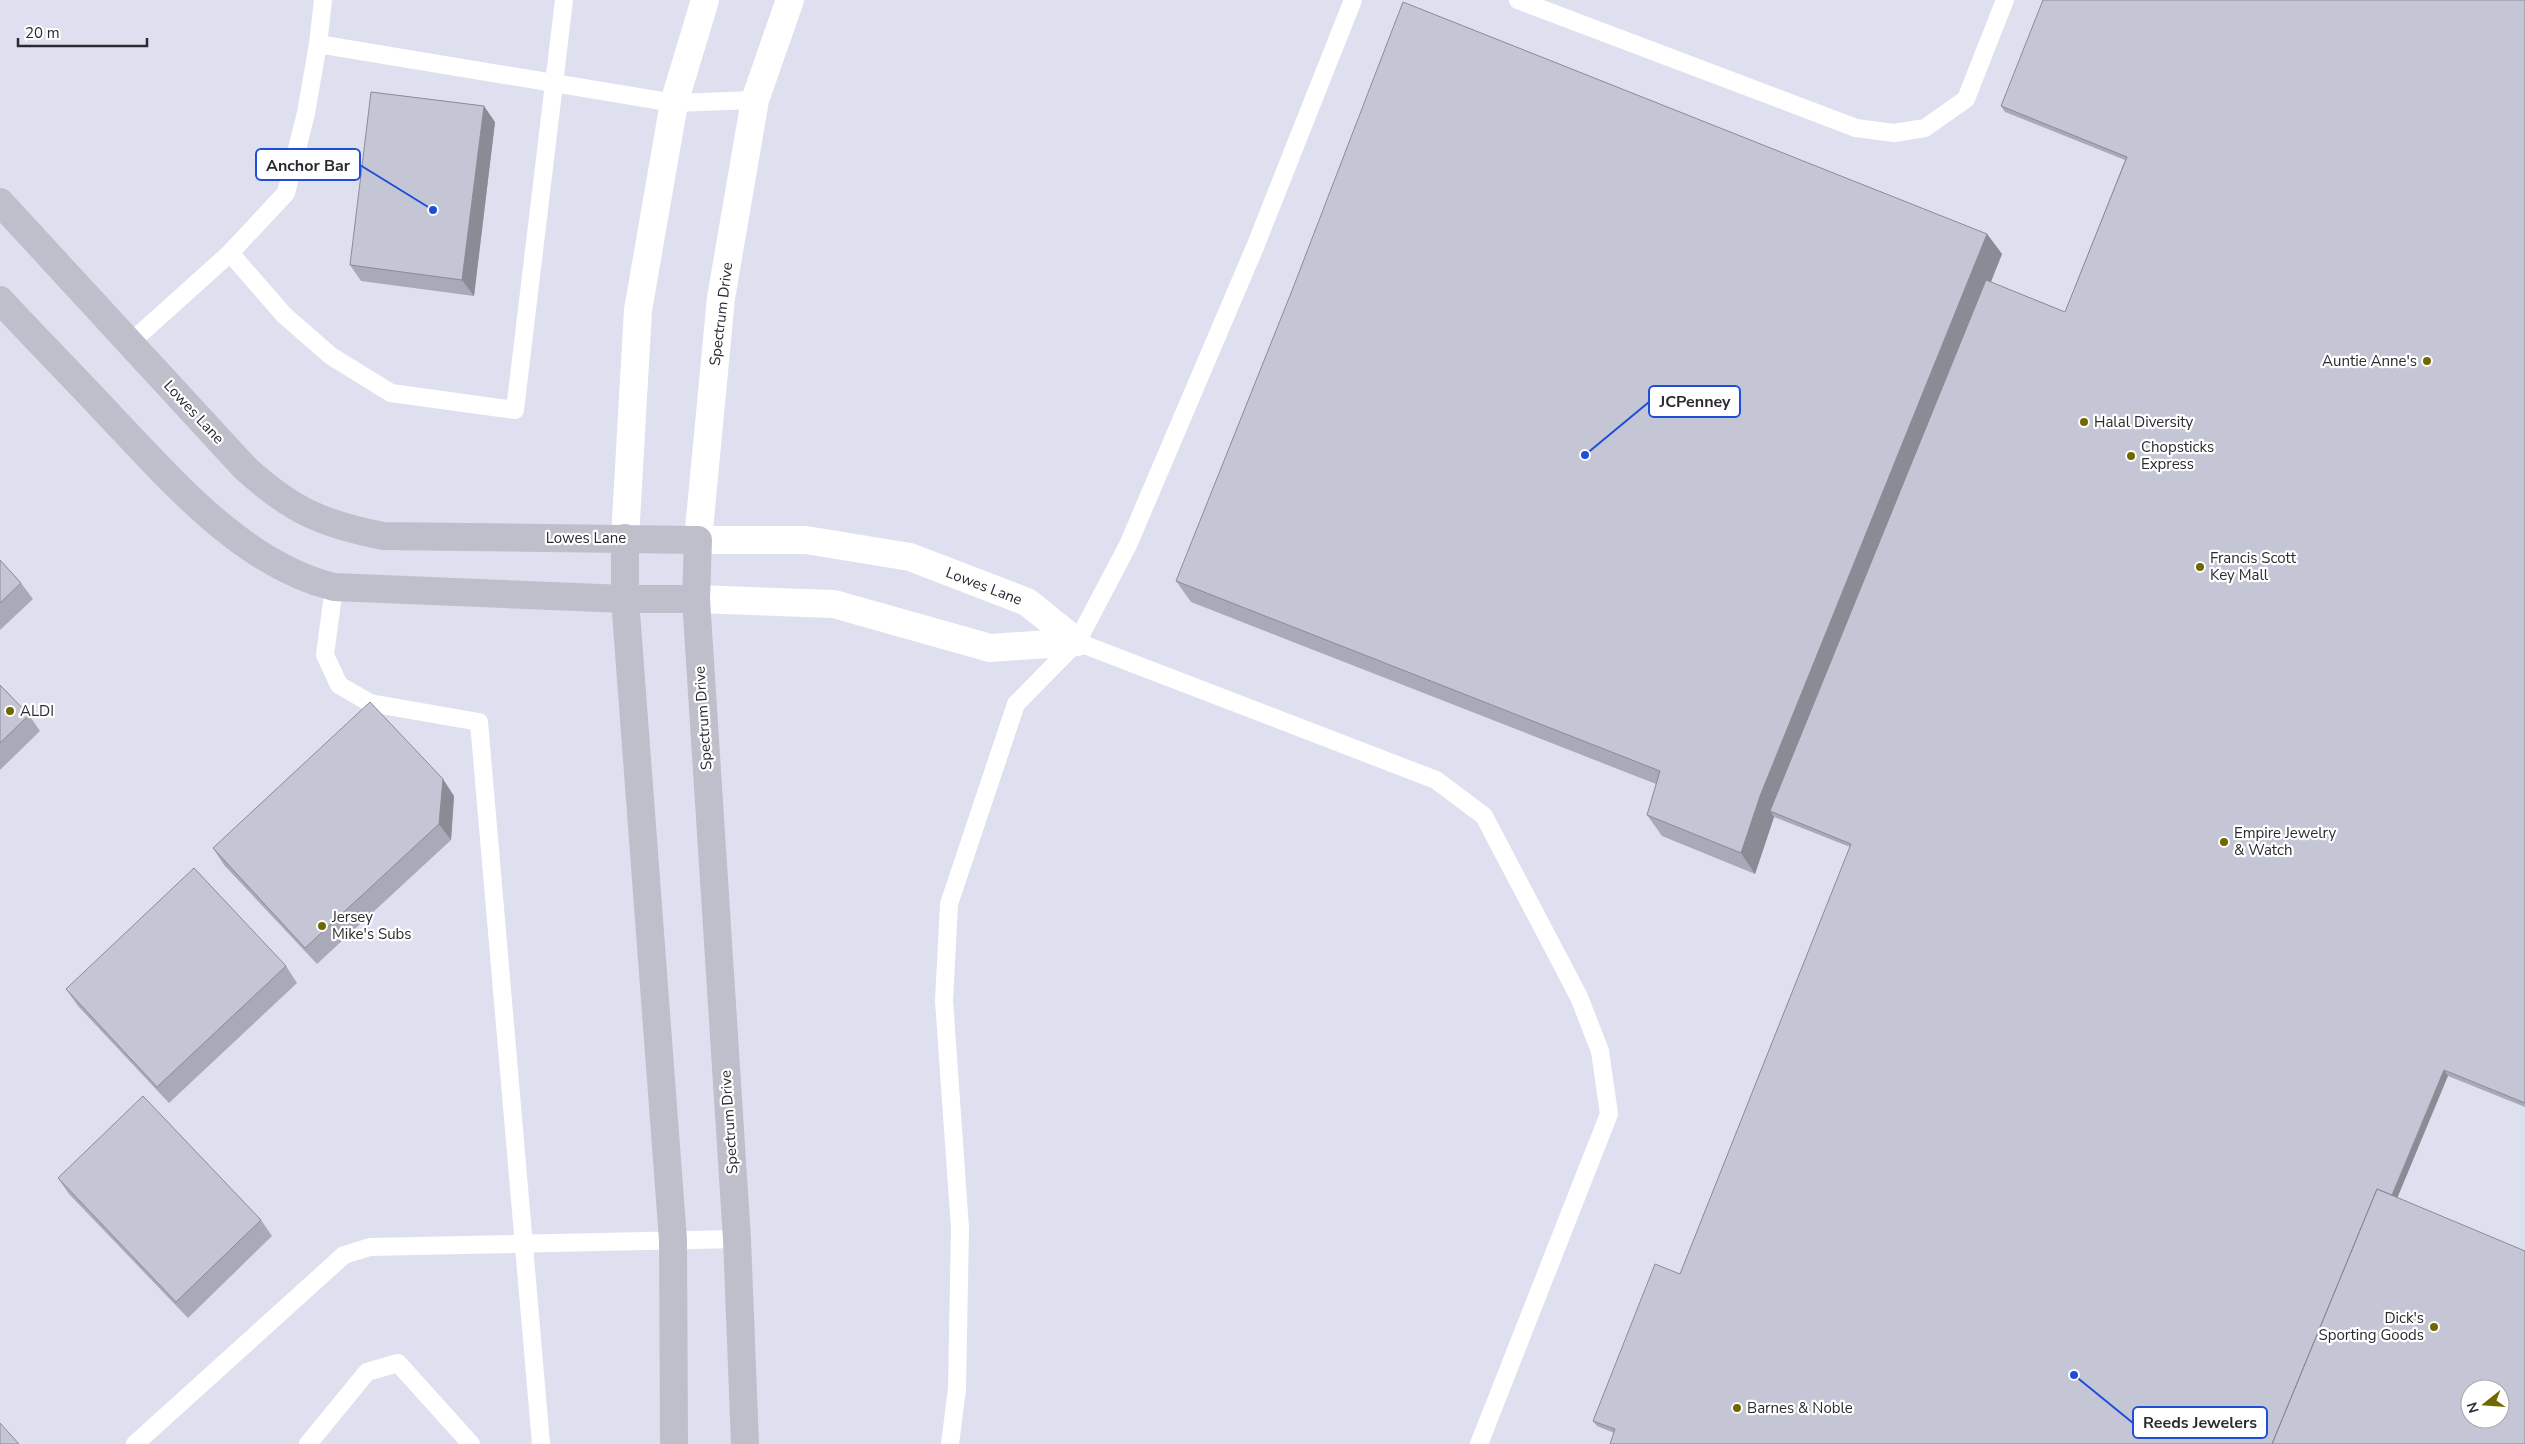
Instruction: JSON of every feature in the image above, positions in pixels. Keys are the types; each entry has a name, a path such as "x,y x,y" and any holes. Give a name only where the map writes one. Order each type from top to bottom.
{"main road":[{"name":"Lowes Lane","path":"0,202 245,468 273,493 309,514 342,528 383,536 698,540"},
{"path":"0,300 185,494 227,530 290,572 311,582 334,587 624,599 696,599"},
{"path":"625,538 624,599 673,1240 674,1444"},
{"name":"Spectrum Drive","path":"698,540 696,599 737,1239 745,1444"}],"street":[{"path":"625,538 638,310 674,103 705,0"},
{"name":"Spectrum Drive","path":"698,540 722,298 755,100 790,0"},
{"name":"Lowes Lane","path":"698,540 806,540 910,557 1027,602 1077,642"},
{"path":"696,599 834,604 990,648 1077,642"}],"lane":[{"path":"130,343 230,253 286,193 306,113 318,44 323,0"},
{"path":"230,253 284,315 331,356 392,393 515,410 564,0"},
{"path":"950,1444 957,1389 960,1228 944,1001 949,904 1016,704 1077,642 1132,537 1255,247 1353,0"},
{"path":"1518,0 1856,128 1894,133 1925,128 1966,99 2005,0"},
{"path":"318,44 674,103 755,100"},
{"path":"334,587 325,655 339,685 370,703 480,722 541,1444"},
{"path":"1077,642 1436,780 1484,816 1579,997 1600,1051 1609,1114 1479,1444"},
{"path":"135,1444 344,1255 370,1247 737,1239"},
{"path":"308,1444 368,1372 398,1363 471,1444"}],"building":[{"name":"Francis Scott Key Mall","path":"2043,0 2525,0 2525,1103 2444,1070 2392,1195 2377,1189 2272,1444 1610,1444 1615,1429 1593,1421 1655,1264 1680,1274 1851,844 1770,811 1986,280 2065,312 2127,157 2001,106"},
{"path":"1403,2 1987,234 1760,796 1741,853 1647,815 1660,771 1176,581 1293,288"},
{"path":"371,92 484,106 462,280 350,265"},
{"path":"0,560 21,583 0,603"},
{"path":"0,685 29,715 0,743"},
{"path":"370,702 443,779 439,824 305,948 213,848"},
{"path":"194,868 286,966 157,1087 66,989"},
{"path":"143,1096 261,1220 176,1302 58,1178"},
{"name":"Dick's Sporting Goods","path":"2377,1189 2525,1251 2525,1444 2272,1444"},
{"path":"0,1423 19,1444 0,1444"}],"place":[{"name":"Anchor Bar","path":"433,210"},
{"name":"Auntie Anne's","path":"2427,361"},
{"name":"Halal Diversity","path":"2084,422"},
{"name":"JCPenney","path":"1585,455"},
{"name":"Chopsticks Express","path":"2131,456"},
{"name":"Francis Scott Key Mall","path":"2200,567"},
{"name":"ALDI","path":"10,711"},
{"name":"Empire Jewelry & Watch","path":"2224,842"},
{"name":"Jersey Mike's Subs","path":"322,926"},
{"name":"Dick's Sporting Goods","path":"2434,1327"},
{"name":"Reeds Jewelers","path":"2074,1375"},
{"name":"Barnes & Noble","path":"1737,1408"}]}
